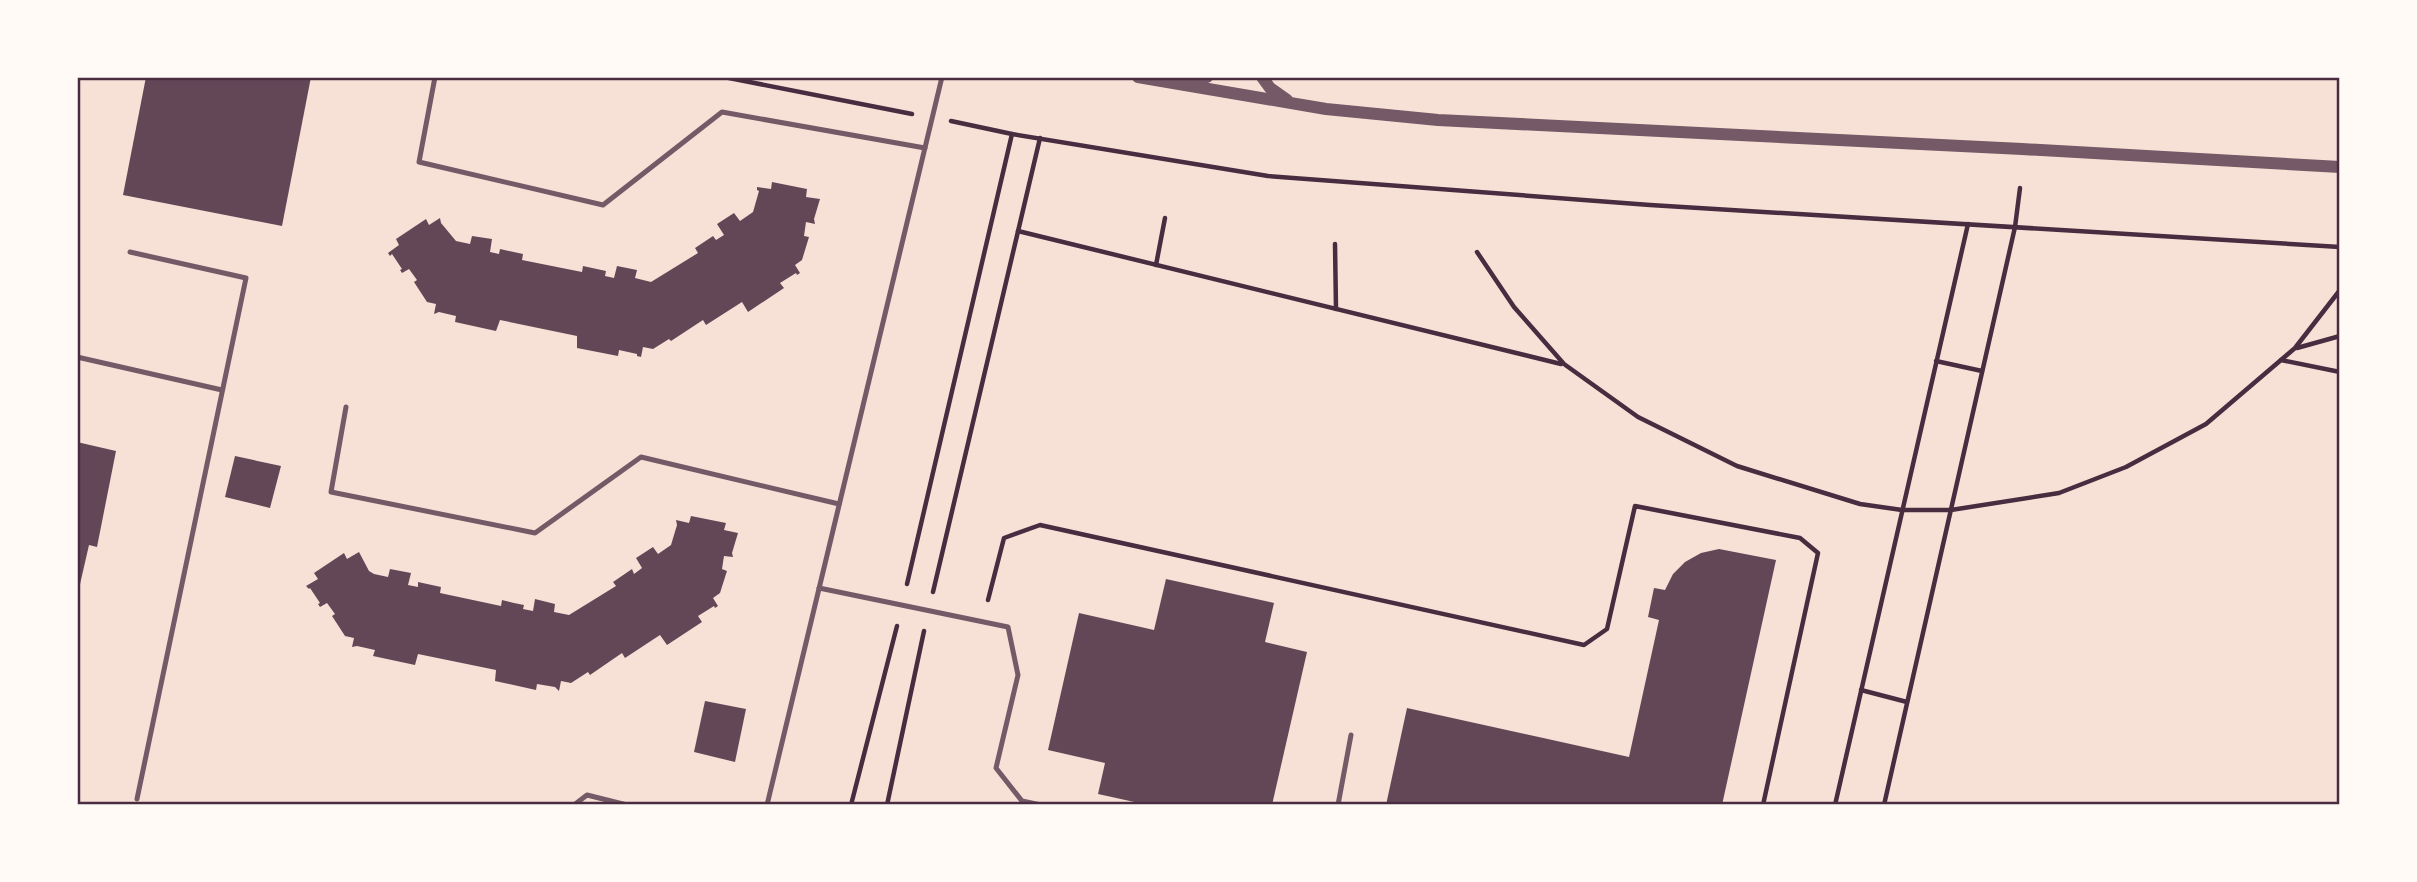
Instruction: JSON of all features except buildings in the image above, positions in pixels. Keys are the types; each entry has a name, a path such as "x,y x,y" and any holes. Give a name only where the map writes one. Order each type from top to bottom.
{"street":[{"path":"1138,77 1298,104 1438,120 2340,167"},
{"path":"1182,85 1207,77"},
{"path":"1262,77 1270,88 1283,98 1298,104"}],"lane":[{"path":"435,77 419,162 603,205 722,112 925,148"},
{"path":"767,805 942,77"},
{"path":"130,252 246,278 137,799"},
{"path":"77,357 222,390"},
{"path":"346,407 331,492 535,533 641,457 839,504"},
{"path":"819,588 1008,627 1018,676 996,768 1022,801 1041,805"},
{"path":"1338,805 1351,735"},
{"path":"574,805 587,795 627,805"}],"path":[{"path":"724,77 1012,134 1268,176 1650,205 2340,247"},
{"path":"851,805 902,606 1012,134"},
{"path":"887,805 928,612 1040,138"},
{"path":"1884,805 2015,227 2020,188"},
{"path":"1156,265 1165,218"},
{"path":"1835,805 1968,224"},
{"path":"1018,231 1564,364"},
{"path":"1335,244 1336,309"},
{"path":"1477,252 1514,307 1564,364 1638,416 1737,466 1860,504 1902,510 1951,510 2059,493 2126,467 2206,424 2295,348 2340,290"},
{"path":"2295,348 2340,336"},
{"path":"2281,360 2340,372"},
{"path":"1937,361 1982,371"},
{"path":"983,623 1004,538 1040,525 1584,645 1607,629 1635,506 1800,538 1818,553 1763,805"},
{"path":"1861,690 1907,702"}]}
